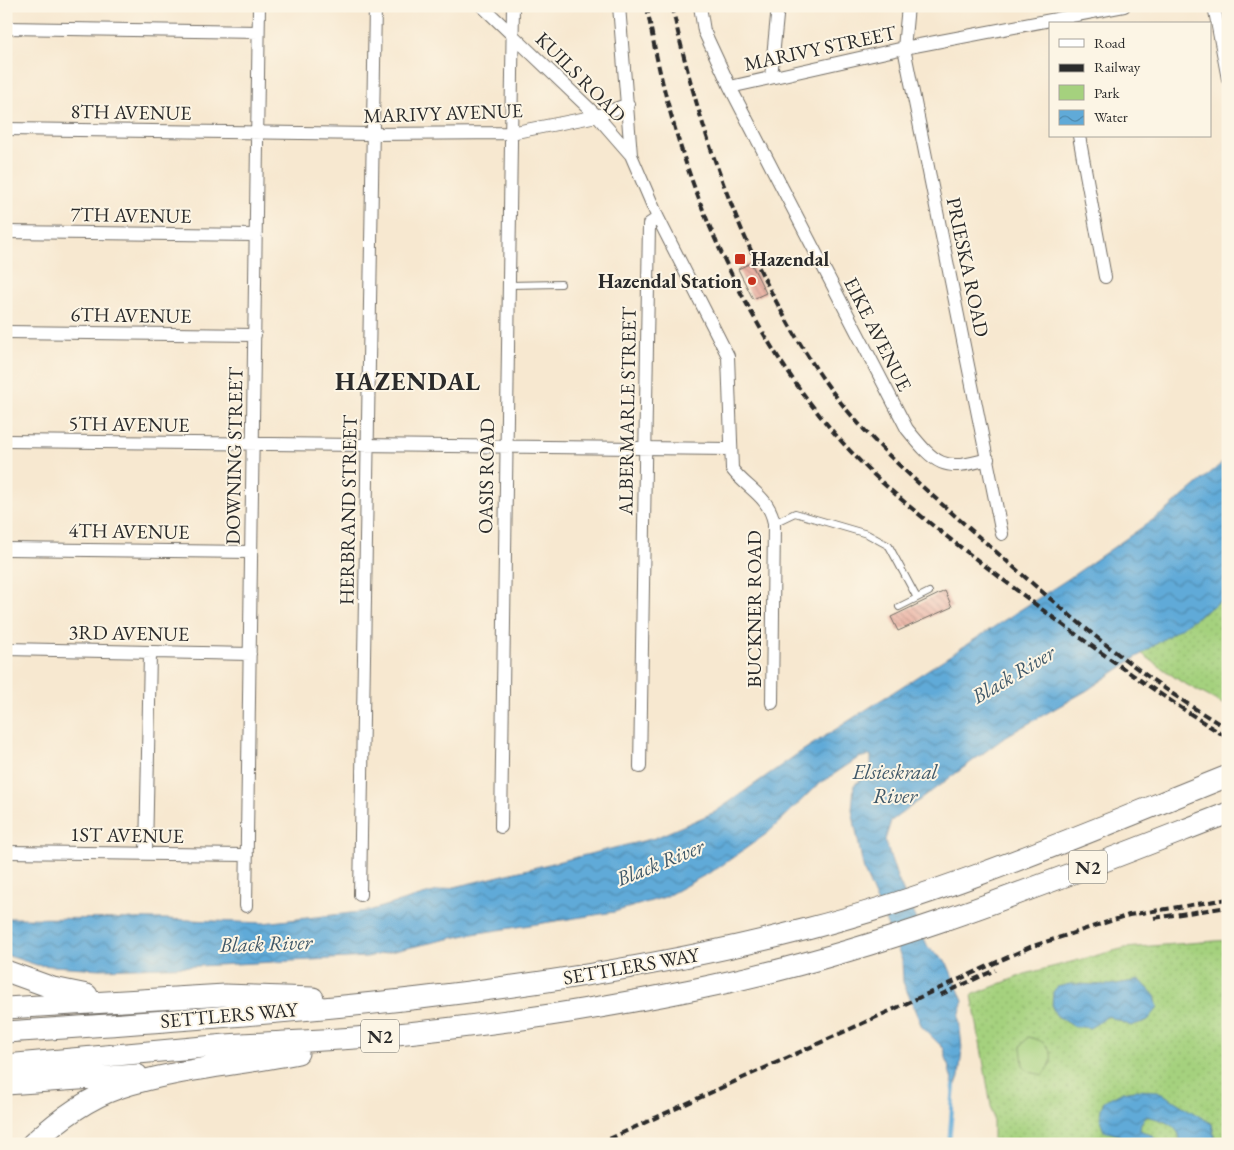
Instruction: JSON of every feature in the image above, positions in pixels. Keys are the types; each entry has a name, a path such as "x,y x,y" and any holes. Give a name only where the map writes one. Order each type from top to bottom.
{"highway":[{"name":"SETTLERS WAY","path":"6,1032 230,1017 500,989 742,945 808,929 939,887 1028,855 1228,776"},
{"name":"SETTLERS WAY","path":"6,1065 227,1045 374,1037 504,1022 697,989 807,963 881,942 948,919 1228,813"},
{"path":"6,971 66,991 132,1000"},
{"path":"6,1008 225,995 364,1002"},
{"path":"32,1144 55,1124 102,1096 132,1085 197,1070 374,1037"},
{"path":"6,1084 197,1070"}],"street":[{"name":"DOWNING STREET","path":"246,906 259,6"},
{"name":"HERBRAND STREET","path":"360,895 375,6"},
{"name":"KUILS ROAD","path":"482,6 597,116 631,155"},
{"name":"OASIS ROAD","path":"501,827 505,447 513,6"},
{"path":"619,6 631,155 658,218"},
{"name":"EIKE AVENUE","path":"700,6 704,30 730,87 908,429 926,451 940,463 965,466 988,459"},
{"path":"772,76 778,6"},
{"name":"PRIESKA ROAD","path":"908,6 904,48 1002,534"},
{"path":"1058,22 1059,6"},
{"name":"MARIVY STREET","path":"1058,22 1124,6"},
{"path":"1214,6 1228,79"},
{"name":"MARIVY STREET","path":"730,87 772,76 904,48 1049,24"},
{"path":"6,28 258,32"},
{"name":"MARIVY AVENUE","path":"256,132 372,134 511,133 597,116 628,104"},
{"name":"8TH AVENUE","path":"6,129 256,132"},
{"path":"1079,138 1105,277"},
{"name":"ALBERMARLE STREET","path":"640,767 649,224 658,218"},
{"name":"BUCKNER ROAD","path":"658,218 728,356 732,469 766,501 772,511 774,523 772,703"},
{"name":"7TH AVENUE","path":"6,232 256,235"},
{"name":"6TH AVENUE","path":"6,332 255,334"},
{"name":"5TH AVENUE","path":"6,441 730,448"},
{"name":"4TH AVENUE","path":"6,548 251,552"},
{"name":"3RD AVENUE","path":"6,649 250,654"},
{"path":"146,854 150,653"},
{"name":"1ST AVENUE","path":"6,852 247,854"}],"lane":[{"path":"508,285 561,284"},
{"path":"774,523 795,513 867,534 889,546 917,598"},
{"path":"899,607 929,592"}],"green space":[{"path":"1228,596 1228,707 1180,681 1141,653"},
{"path":"1228,940 1228,1144 993,1144 993,1118 972,995 1025,974 1125,948"},
{"path":"1028,1037 1042,1042 1050,1051 1051,1062 1043,1075 1029,1072 1023,1065 1021,1046"}],"water":[{"name":"Black River","path":"1228,458 1228,596 1086,691 1008,735 891,821 885,840 897,877 928,947 947,963 963,1001 959,1017 962,1049 959,1077 954,1089 944,1049 922,1027 903,982 902,960 864,871 852,810 854,785 871,772 871,755 858,758 815,787 769,832 718,868 665,897 614,912 466,935 367,957 100,969 37,965 6,955 6,918 165,919 263,923 368,911 430,893 655,838 715,812 796,755 1068,579 1167,510"},
{"path":"1140,980 1155,996 1158,1008 1148,1020 1131,1026 1108,1016 1090,1028 1073,1026 1056,1015 1052,1007 1053,992 1057,987 1070,984 1110,985"},
{"path":"1135,1090 1158,1091 1212,1124 1216,1144 1176,1144 1180,1140 1179,1134 1172,1126 1146,1116 1141,1123 1140,1130 1153,1136 1158,1144 1129,1144 1121,1136 1104,1131 1100,1116 1104,1101 1121,1092"}],"building":[{"name":"Hazendal Station","path":"751,263 766,293 753,299 738,269"},
{"path":"945,591 952,607 898,631 891,617"}],"waterway":[{"name":"Elsieskraal River","path":"949,1144 954,1085"}],"railway":[{"path":"647,6 658,64 673,123 692,181 714,238 741,293 771,345 804,395 859,460 931,524 1107,656 1228,738"},
{"path":"672,6 683,54 711,150 747,243 793,331 835,395 871,437 909,475 1063,610 1135,667 1177,697 1228,729"},
{"path":"598,1144 1030,947 1129,915 1228,899"},
{"path":"1154,918 1228,907"},
{"path":"940,995 995,970"}],"place":[{"name":"Hazendal","path":"740,259"},
{"name":"Hazendal Station","path":"752,281"}],"district":[{"name":"HAZENDAL","path":"408,381"}]}
